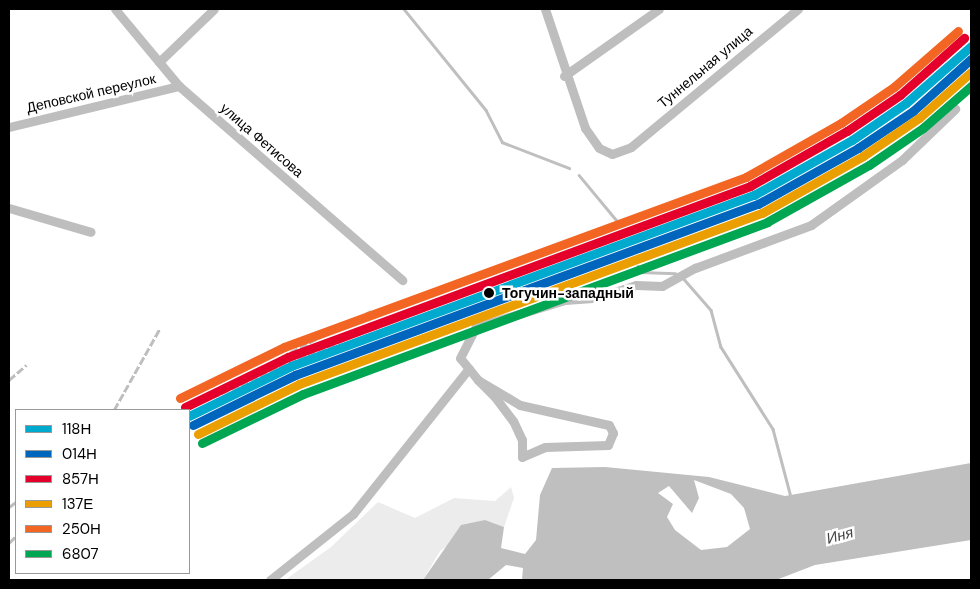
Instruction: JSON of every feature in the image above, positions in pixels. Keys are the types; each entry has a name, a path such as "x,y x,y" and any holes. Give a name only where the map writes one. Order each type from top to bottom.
{"street":[{"name":"улица Фетисова","path":"115,9 179,86 402,280"},
{"path":"159,62 214,9"},
{"path":"545,9 564,76 659,9"},
{"name":"Туннельная улица","path":"564,76 585,128 599,148 612,154 631,147 798,9"},
{"name":"Деповской переулок","path":"9,127 179,86"},
{"path":"478,380 520,405 609,425 612,440 601,448 546,447 522,457 522,440 513,421 478,380 469,368 460,358 460,351 476,327 487,322 564,300 673,281 681,275 810,225 902,160 955,109"},
{"path":"9,208 91,232"},
{"path":"270,580 353,514 469,368"}],"shaded area":[{"path":"511,487 514,498 504,527 485,520 440,551 423,580 285,580 331,547 378,502 415,518 454,498 495,501"}],"water":[{"name":"Иня","path":"971,463 971,540 815,565 776,580 522,580 523,568 506,565 488,580 423,580 461,525 485,520 504,527 501,548 525,554 536,540 540,495 552,468 605,467 709,477 785,496","holes":["694,480 731,494 744,508 750,529 727,547 701,550 675,530 667,517 673,504 658,493 669,486 692,513 699,498"]}],"waterway":[{"path":"404,9 486,110 502,142 569,168"},
{"path":"579,175 618,222"},
{"path":"638,266 640,272 675,273"},
{"path":"684,279 711,310 721,347 773,429 791,497"}],"railway":[{"path":"281,357 371,311"},
{"path":"115,409 160,328"},
{"path":"185,409 350,337"},
{"path":"9,380 26,365"},
{"path":"9,507 15,503"},
{"path":"9,543 15,537"}],"transit line":[{"name":"250Н","path":"180,398 284,347 746,177 841,123 894,87 958,31"},
{"name":"857Н","path":"185,407 288,357 750,186 847,131 900,95 964,38"},
{"name":"118Н","path":"190,416 291,366 754,195 852,140 906,103 971,46"},
{"name":"014Н","path":"193,425 295,375 758,204 858,148 913,111 971,59"},
{"name":"137Е","path":"198,434 299,384 762,213 863,156 919,118 971,72"},
{"name":"6807","path":"202,443 303,394 767,222 869,165 923,128 971,86"}],"place":[{"name":"Тогучин-западный","path":"489,293"}]}
